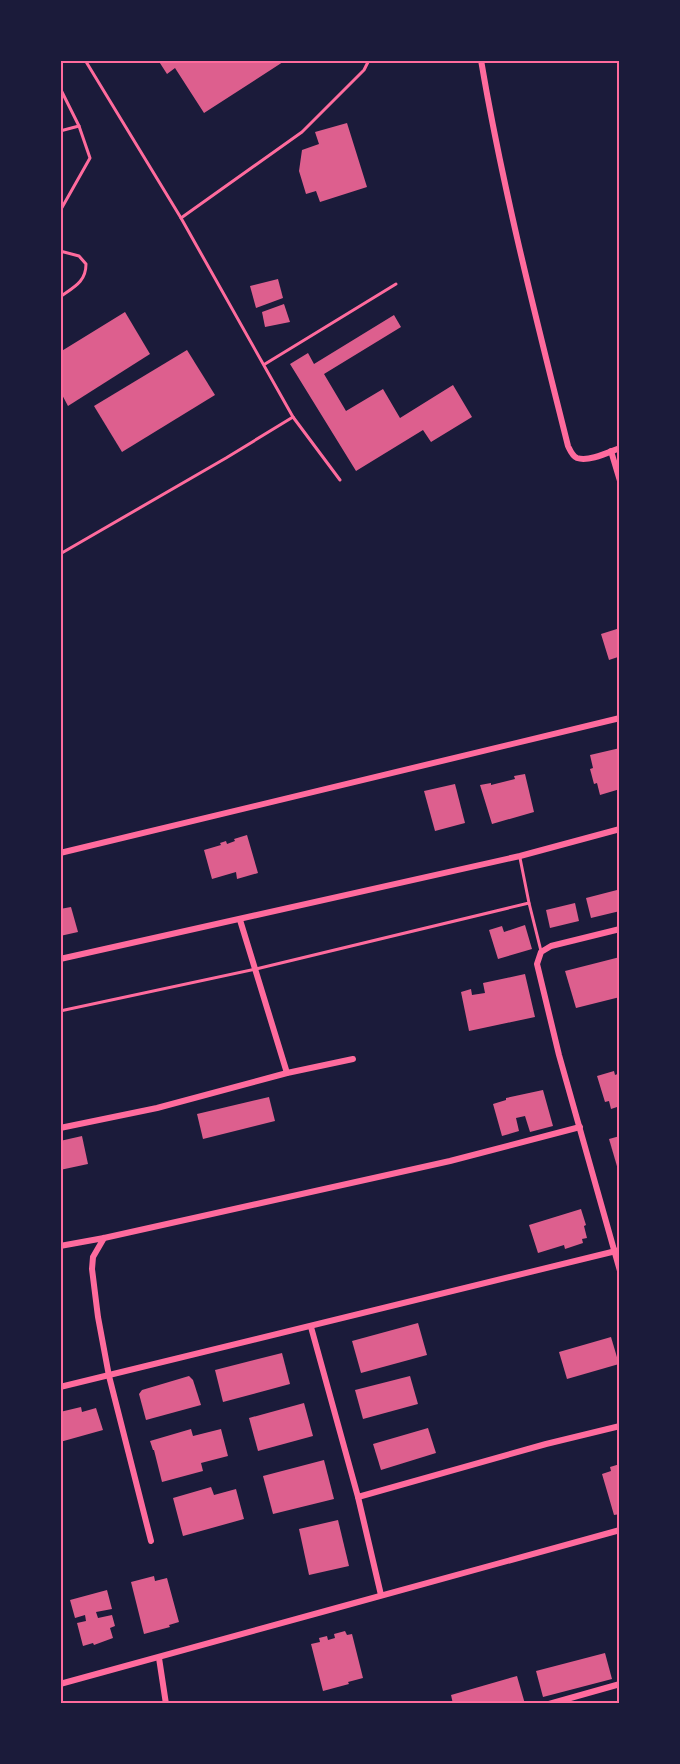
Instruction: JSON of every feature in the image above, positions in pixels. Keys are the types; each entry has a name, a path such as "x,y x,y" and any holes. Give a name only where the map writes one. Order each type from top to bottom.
{"street":[{"path":"481,60 489,109 533,305 568,446 578,458 592,457 620,448"},
{"path":"611,451 620,481"},
{"path":"60,853 620,718"},
{"path":"60,959 520,856 620,829"},
{"path":"240,920 287,1073"},
{"path":"620,928 551,945 541,952 537,964 559,1055 617,1250 620,1271"},
{"path":"60,1128 157,1108 287,1073 353,1059"},
{"path":"60,1246 450,1161 580,1127"},
{"path":"104,1238 93,1257 92,1269 98,1317 109,1376 151,1541"},
{"path":"60,1387 617,1250"},
{"path":"311,1327 358,1497 381,1595"},
{"path":"358,1497 546,1444 620,1426"},
{"path":"60,1684 620,1530"},
{"path":"159,1658 166,1704"},
{"path":"549,1704 620,1684"}],"lane":[{"path":"85,60 181,218 293,417 340,480"},
{"path":"181,218 302,132 364,70 369,60"},
{"path":"60,88 79,126 90,158 60,211"},
{"path":"60,131 79,126"},
{"path":"60,251 79,256 86,264 86,274 78,284 60,297"},
{"path":"265,364 396,284"},
{"path":"60,554 293,417"},
{"path":"520,856 541,952"},
{"path":"60,1011 256,969 529,903"}],"building":[{"path":"158,60 286,60 204,113 175,68 167,74"},
{"path":"347,123 367,187 320,202 316,191 306,194 299,171 302,150 319,144 315,132"},
{"path":"278,279 283,298 256,308 250,286"},
{"path":"284,304 290,322 265,327 262,312"},
{"path":"125,312 150,354 68,406 60,391 60,352"},
{"path":"394,315 401,327 324,374 346,411 383,389 400,418 453,385 472,417 431,442 423,430 356,471 290,364 308,353 314,364"},
{"path":"187,350 215,395 122,452 94,406"},
{"path":"620,628 620,662 618,657 609,660 601,634"},
{"path":"620,748 620,789 600,795 590,769 593,768 590,755"},
{"path":"525,774 534,812 492,824 480,785 491,783 491,785"},
{"path":"455,784 465,823 435,831 424,791"},
{"path":"247,835 258,873 237,879 236,872 212,879 204,850 221,845 220,843 226,841 227,844"},
{"path":"617,890 620,911 591,918 586,898"},
{"path":"575,903 579,921 550,928 546,910"},
{"path":"71,907 78,932 60,936 60,909"},
{"path":"525,925 532,949 498,959 489,930 502,926 504,932"},
{"path":"620,957 620,997 576,1008 565,971"},
{"path":"525,974 535,1017 469,1031 461,992 471,989 472,995 485,993 483,983"},
{"path":"614,1071 615,1075 620,1073 620,1106 611,1109 609,1101 605,1102 597,1076"},
{"path":"543,1090 553,1126 530,1132 525,1116 516,1118 519,1131 502,1136 493,1104 506,1100 506,1098"},
{"path":"269,1097 275,1121 203,1139 197,1114"},
{"path":"82,1136 88,1164 60,1170 60,1141"},
{"path":"620,1136 620,1173 619,1173 609,1139"},
{"path":"581,1209 587,1238 582,1239 583,1243 565,1249 564,1245 538,1253 529,1225"},
{"path":"418,1323 427,1355 361,1373 352,1341"},
{"path":"611,1337 619,1364 567,1379 559,1352"},
{"path":"282,1353 290,1384 223,1402 215,1370"},
{"path":"189,1376 193,1380 201,1405 146,1420 139,1394 142,1390"},
{"path":"410,1376 418,1404 363,1419 355,1390"},
{"path":"304,1403 313,1436 258,1451 249,1418"},
{"path":"81,1407 82,1412 96,1408 103,1430 60,1442 60,1412"},
{"path":"428,1428 436,1453 381,1470 373,1444"},
{"path":"191,1429 193,1436 221,1429 228,1456 201,1463 203,1471 162,1482 150,1441"},
{"path":"324,1460 334,1499 273,1514 263,1476"},
{"path":"620,1464 620,1514 614,1515 602,1474 611,1471 610,1467"},
{"path":"211,1487 214,1495 236,1489 244,1519 183,1536 173,1498"},
{"path":"338,1520 349,1566 309,1575 299,1529"},
{"path":"154,1576 155,1581 167,1578 179,1622 169,1625 170,1627 144,1634 131,1582"},
{"path":"107,1590 112,1609 96,1612 98,1618 112,1615 115,1626 110,1628 113,1638 94,1645 93,1643 83,1646 77,1623 86,1621 85,1615 75,1618 70,1600"},
{"path":"345,1631 347,1635 352,1634 363,1678 323,1691 311,1644 320,1642 319,1638 327,1636 328,1640 335,1638 334,1634"},
{"path":"605,1653 612,1679 543,1697 536,1671"},
{"path":"517,1676 525,1704 453,1704 451,1695"}]}
